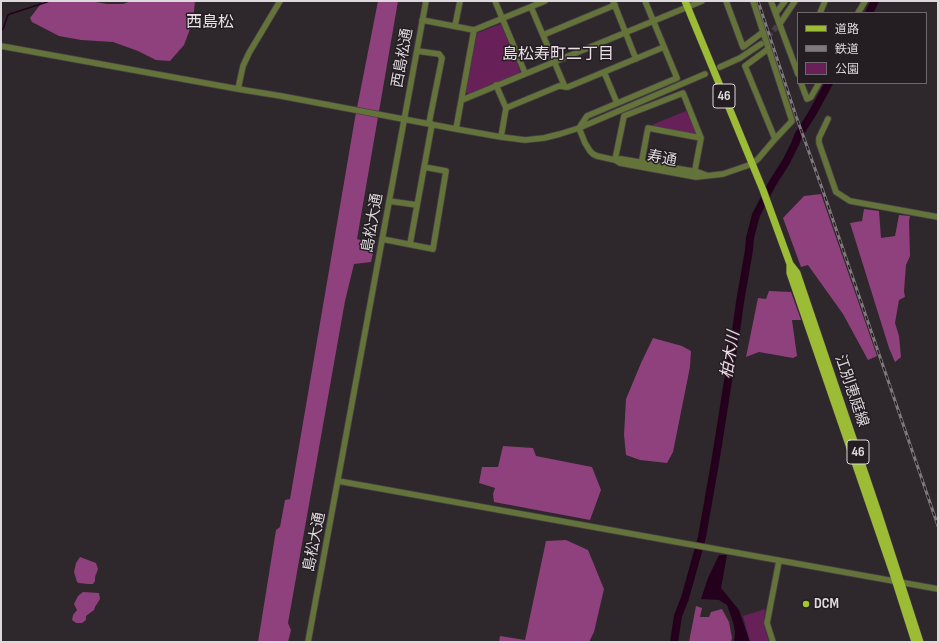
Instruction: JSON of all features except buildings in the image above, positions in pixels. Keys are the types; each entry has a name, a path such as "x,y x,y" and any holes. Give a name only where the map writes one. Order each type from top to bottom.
{"main road":[{"name":"江別恵庭線","path":"686,4 763,190 790,264 790,274 920,642"},
{"name":"江別恵庭線","path":"898,582 914,642"}],"street":[{"path":"238,89 249,53 280,1"},
{"name":"西島松通","path":"404,119 426,1"},
{"path":"456,26 460,1"},
{"path":"495,1 525,74"},
{"path":"422,20 474,30 545,1"},
{"path":"579,128 587,116 677,78 645,1"},
{"path":"462,100 653,21 686,4 702,1"},
{"path":"726,1 743,47 763,32"},
{"path":"752,164 792,121 753,1"},
{"path":"771,1 797,71"},
{"path":"776,13 784,1"},
{"path":"781,22 795,1"},
{"path":"820,12 825,1"},
{"path":"858,12 864,1"},
{"path":"543,35 614,3 636,59"},
{"path":"531,7 565,87"},
{"path":"456,129 474,30"},
{"path":"720,67 740,58 761,44"},
{"path":"1,46 516,139 533,139 560,134 579,128 705,74"},
{"path":"506,108 558,86 568,87 664,47"},
{"path":"768,49 745,66 775,139"},
{"path":"410,244 442,58 439,54 417,51"},
{"path":"794,61 797,56"},
{"path":"604,72 617,103"},
{"path":"801,84 807,100 811,97 818,84"},
{"path":"496,85 506,108 501,137"},
{"path":"615,160 624,116 683,93 701,138 694,174"},
{"name":"島松大通","path":"308,642 404,119"},
{"path":"828,119 818,143 836,192 850,201 938,217"},
{"name":"寿通","path":"579,128 593,154 615,160 620,163 694,174 696,177 723,174 752,164"},
{"path":"641,165 648,128 701,138"},
{"path":"382,240 433,249 446,171 424,167"},
{"path":"389,200 417,205"},
{"path":"338,481 938,589"},
{"path":"773,642 767,622 779,561"}],"green space":[{"path":"501,24 520,71 519,73 468,94 466,92 477,33"},
{"path":"686,111 696,132 694,135 649,126"},
{"path":"765,609 764,624 769,642 750,642 743,616"}],"shaded area":[{"path":"43,1 90,1 107,4 123,4 131,1 195,1 193,21 184,45 170,61 156,60 138,51 113,42 81,40 59,36 32,22 30,18"},
{"path":"378,1 398,1 357,239 375,244 371,262 354,264 345,301 288,623 291,630 288,642 258,642 276,530 280,527 285,500 290,499 355,118"},
{"path":"821,194 877,356 868,360 843,314 808,265 801,267 783,218 804,196"},
{"path":"864,209 879,211 881,238 895,236 899,215 910,216 910,256 906,265 905,297 899,300 895,323 899,336 901,357 895,362 889,348 850,223 862,221"},
{"path":"769,291 791,292 801,320 792,320 797,356 793,358 759,352 746,357 758,298 766,299"},
{"path":"653,338 682,346 691,351 690,367 673,452 667,463 640,460 626,455 624,435 626,399"},
{"path":"503,446 533,448 536,456 592,467 601,490 590,520 494,502 493,494 495,488 479,483 482,467 498,467"},
{"path":"566,540 588,550 604,589 594,632 589,642 499,642 500,636 525,640 546,541"},
{"path":"719,555 727,555 721,588 739,610 750,642 734,642 735,632 727,605 719,600 701,599 708,578"},
{"path":"80,557 96,563 98,569 93,584 77,582 74,572 76,563"},
{"path":"83,592 99,593 100,599 94,610 86,616 86,620 82,623 76,623 72,620 73,615 77,610 74,604 78,596"},
{"path":"696,606 702,608 700,617 709,617 711,612 722,609 729,622 732,638 731,642 689,642"}],"waterway":[{"path":"1,30 3,29 8,15 49,1"},
{"name":"柏木川","path":"870,12 875,1"},
{"name":"柏木川","path":"674,642 678,616 685,598 702,537 750,238 756,215 772,184 786,162 798,136 828,84"}],"tunnel":[{"path":"762,43 781,22"}],"railway":[{"path":"758,1 796,116 938,526"}],"place":[{"name":"DCM","path":"806,604"}],"district":[{"name":"西島松","path":"210,23"},
{"name":"島松寿町二丁目","path":"558,55"}]}
